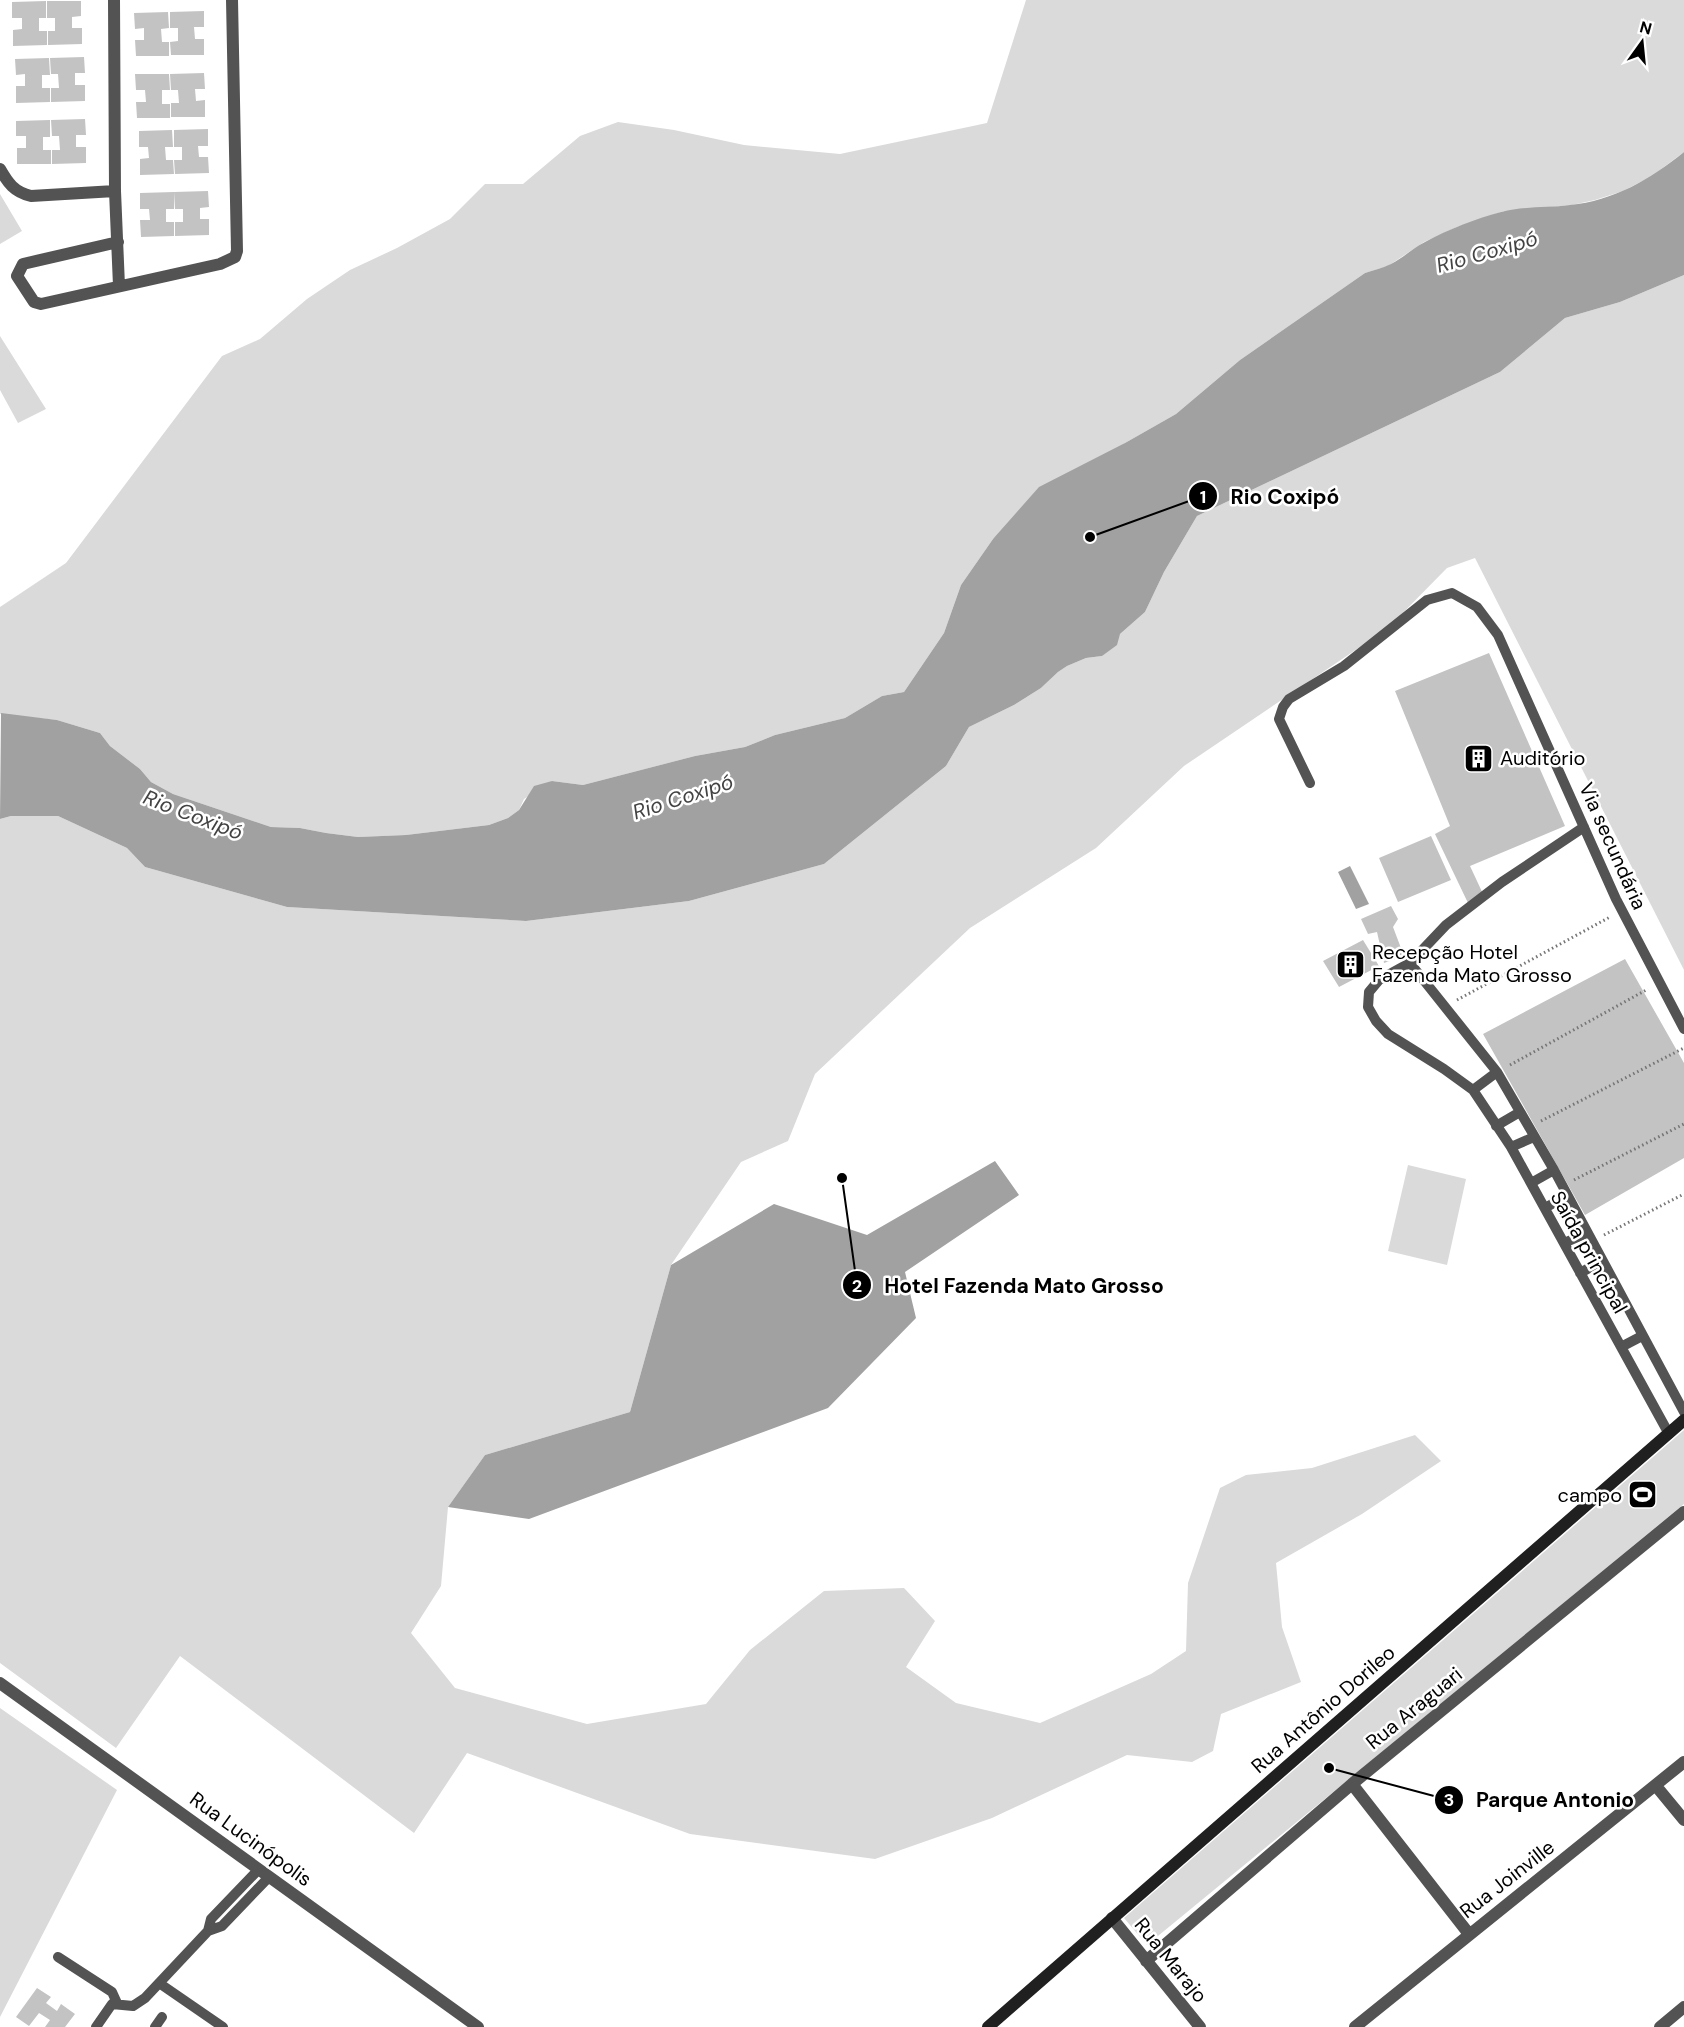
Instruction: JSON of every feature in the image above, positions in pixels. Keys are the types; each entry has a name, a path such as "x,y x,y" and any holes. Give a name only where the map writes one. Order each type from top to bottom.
{"street":[{"path":"114,0 115,191 120,286"},
{"path":"118,242 23,264 17,276 34,302 41,304 220,264 235,257 237,251 232,0"},
{"path":"0,169 12,188 21,194 115,191"},
{"name":"Rua Antônio Dorileo","path":"988,2027 1684,1420"},
{"name":"Rua Araguari","path":"1146,1961 1352,1784 1684,1512"},
{"name":"Rua Lucinópolis","path":"0,1683 478,2027"},
{"name":"Rua Joinville","path":"1355,2027 1684,1762"},
{"path":"1352,1784 1469,1934"},
{"path":"1656,1786 1684,1820"},
{"name":"Rua Marajo","path":"1112,1918 1200,2027"},
{"path":"1660,2027 1684,2007"}],"lane":[{"name":"Via secundária","path":"1310,783 1279,719 1289,699 1344,666 1427,600 1452,594 1477,607 1498,635 1622,911 1684,1029"},
{"path":"1497,1072 1473,1090 1388,1034 1376,1021 1368,1007 1369,992 1379,980 1410,963 1446,925 1502,882 1584,827"},
{"path":"1410,963 1497,1072 1554,1170 1684,1412"},
{"name":"Saída principal","path":"1473,1090 1531,1183 1669,1434"},
{"path":"1497,1126 1520,1112"},
{"path":"1511,1148 1531,1132"},
{"path":"1531,1183 1554,1170"},
{"path":"1545,1208 1564,1191"},
{"path":"1564,1243 1589,1237"},
{"path":"1580,1273 1602,1261"},
{"path":"1621,1347 1642,1336"},
{"path":"96,2027 112,2004 133,2006 139,2003 208,1931 222,1926 264,1873"},
{"path":"58,1957 112,1992 117,2003"},
{"path":"159,1983 223,2027"},
{"path":"155,2027 162,2017"}],"path":[{"path":"1445,1007 1622,911"},
{"path":"1497,1072 1659,983"},
{"path":"1531,1132 1684,1048"},
{"path":"1564,1191 1684,1124"},
{"path":"1589,1237 1684,1194"}],"shaded area":[{"path":"1026,0 1684,0 1684,152 1652,176 1623,191 1572,205 1504,211 1457,227 1424,242 1388,266 1365,273 1240,360 1176,414 1125,443 993,539 961,585 944,633 904,692 882,696 845,718 775,735 745,747 695,756 583,785 552,781 524,799 519,810 508,818 489,825 406,835 358,837 300,828 271,827 173,794 151,782 140,769 110,746 100,733 57,720 0,714 0,607 66,563 222,356 260,339 307,299 350,270 450,219 485,184 523,184 580,136 618,122 674,130 744,145 840,154 987,123"},
{"path":"0,194 22,231 0,244"},
{"path":"1684,275 1684,970 1475,558 1447,568 1388,628 1184,766 1096,848 970,928 815,1074 788,1141 741,1162 671,1265 630,1412 485,1455 448,1507 441,1586 411,1633 455,1688 587,1724 706,1704 750,1650 824,1591 904,1588 935,1621 906,1667 956,1703 1040,1723 1151,1674 1186,1651 1188,1583 1220,1488 1246,1475 1312,1468 1415,1435 1441,1461 1362,1514 1276,1563 1282,1627 1301,1682 1221,1714 1213,1751 1192,1762 1127,1755 992,1818 875,1859 690,1834 467,1753 414,1833 180,1656 116,1748 0,1663 0,819 11,816 58,816 127,848 145,867 287,907 526,921 689,901 824,864 946,766 969,727 1014,705 1041,688 1067,666 1086,658 1102,656 1120,634 1145,612 1164,572 1197,516 1500,372 1565,318 1620,302"},
{"path":"0,336 46,409 18,423 0,390"},
{"path":"1408,1165 1466,1179 1447,1265 1388,1251"},
{"path":"1684,1430 1684,1504 1147,1945 1124,1918"},
{"path":"0,1708 117,1790 0,2017"}],"water":[{"name":"Rio Coxipó","path":"1684,152 1684,275 1620,302 1565,318 1500,372 1197,516 1164,572 1145,612 1120,634 1117,645 1102,656 1086,658 1067,666 1041,688 1014,705 969,727 946,766 824,864 689,901 526,921 287,907 145,867 127,848 58,816 11,816 0,819 1,713 57,720 100,733 110,746 140,769 151,782 173,794 271,827 300,828 358,837 406,835 489,825 508,818 519,810 534,786 552,781 583,785 695,756 745,747 775,735 845,718 882,696 904,692 944,633 961,585 993,539 1039,487 1176,414 1240,360 1365,273 1391,264 1434,237 1501,212 1586,203 1616,194 1645,180"},
{"path":"1350,866 1369,904 1356,909 1338,872"},
{"path":"995,1161 1019,1195 905,1272 916,1318 828,1408 529,1519 448,1507 485,1455 630,1412 671,1265 774,1204 867,1235"}],"building":[{"path":"46,1 46,18 39,18 39,31 47,31 47,45 13,46 13,30 22,29 22,18 12,18 12,2"},
{"path":"47,1 81,1 81,16 72,17 72,28 82,28 82,44 48,45 48,31 55,31 55,18 47,18"},
{"path":"204,11 204,27 194,27 195,39 204,39 204,55 171,55 170,42 178,41 178,28 170,28 170,12"},
{"path":"168,12 169,28 161,29 162,42 169,42 169,56 136,56 135,40 144,40 144,28 135,29 134,13"},
{"path":"84,57 85,73 75,73 75,85 85,85 85,101 51,102 51,88 59,88 58,74 51,74 50,58"},
{"path":"49,58 50,75 42,75 42,88 50,88 50,102 16,103 16,86 25,86 25,74 16,75 15,59"},
{"path":"204,73 205,89 195,89 196,101 205,100 205,117 171,117 171,103 179,103 178,90 171,90 170,74"},
{"path":"135,74 169,74 170,90 162,90 162,104 170,104 170,118 137,118 136,102 146,102 145,90 136,90"},
{"path":"85,119 86,135 76,135 76,147 86,147 86,163 52,164 52,150 60,150 59,136 52,136 51,120"},
{"path":"50,120 50,137 43,137 43,150 51,150 51,164 17,164 17,148 26,148 26,136 16,136 16,121"},
{"path":"208,129 208,146 198,146 199,157 208,157 209,173 175,174 174,160 182,160 182,147 174,147 174,130"},
{"path":"172,130 173,147 165,147 166,160 173,160 174,174 140,175 140,159 149,158 148,147 139,147 139,131"},
{"path":"208,191 209,207 200,208 200,219 209,219 209,235 175,236 175,222 183,222 183,209 175,209 174,192"},
{"path":"174,192 174,209 166,209 166,222 174,222 174,236 141,237 140,220 150,220 149,209 140,209 140,193"},
{"name":"Auditório","path":"1489,653 1565,826 1470,866 1484,896 1468,903 1435,834 1450,826 1395,691"},
{"path":"1431,836 1451,880 1398,902 1379,858"},
{"path":"1391,906 1398,919 1393,927 1404,956 1384,963 1377,932 1368,934 1361,919"},
{"name":"Recepção Hotel Fazenda Mato Grosso","path":"1363,940 1379,966 1339,987 1323,961"},
{"path":"1625,959 1684,1063 1684,1158 1585,1215 1483,1034"},
{"path":"37,1988 51,1997 46,2003 57,2011 61,2004 75,2014 65,2027 45,2027 50,2020 39,2013 29,2026 16,2017"}],"place":[{"name":"Rio Coxipó","path":"1090,537"},
{"name":"Auditório","path":"1479,758"},
{"name":"Recepção Hotel Fazenda Mato Grosso","path":"1351,964"},
{"name":"Hotel Fazenda Mato Grosso","path":"842,1178"},
{"name":"campo","path":"1643,1495"},
{"name":"Parque Antonio","path":"1329,1768"}]}
